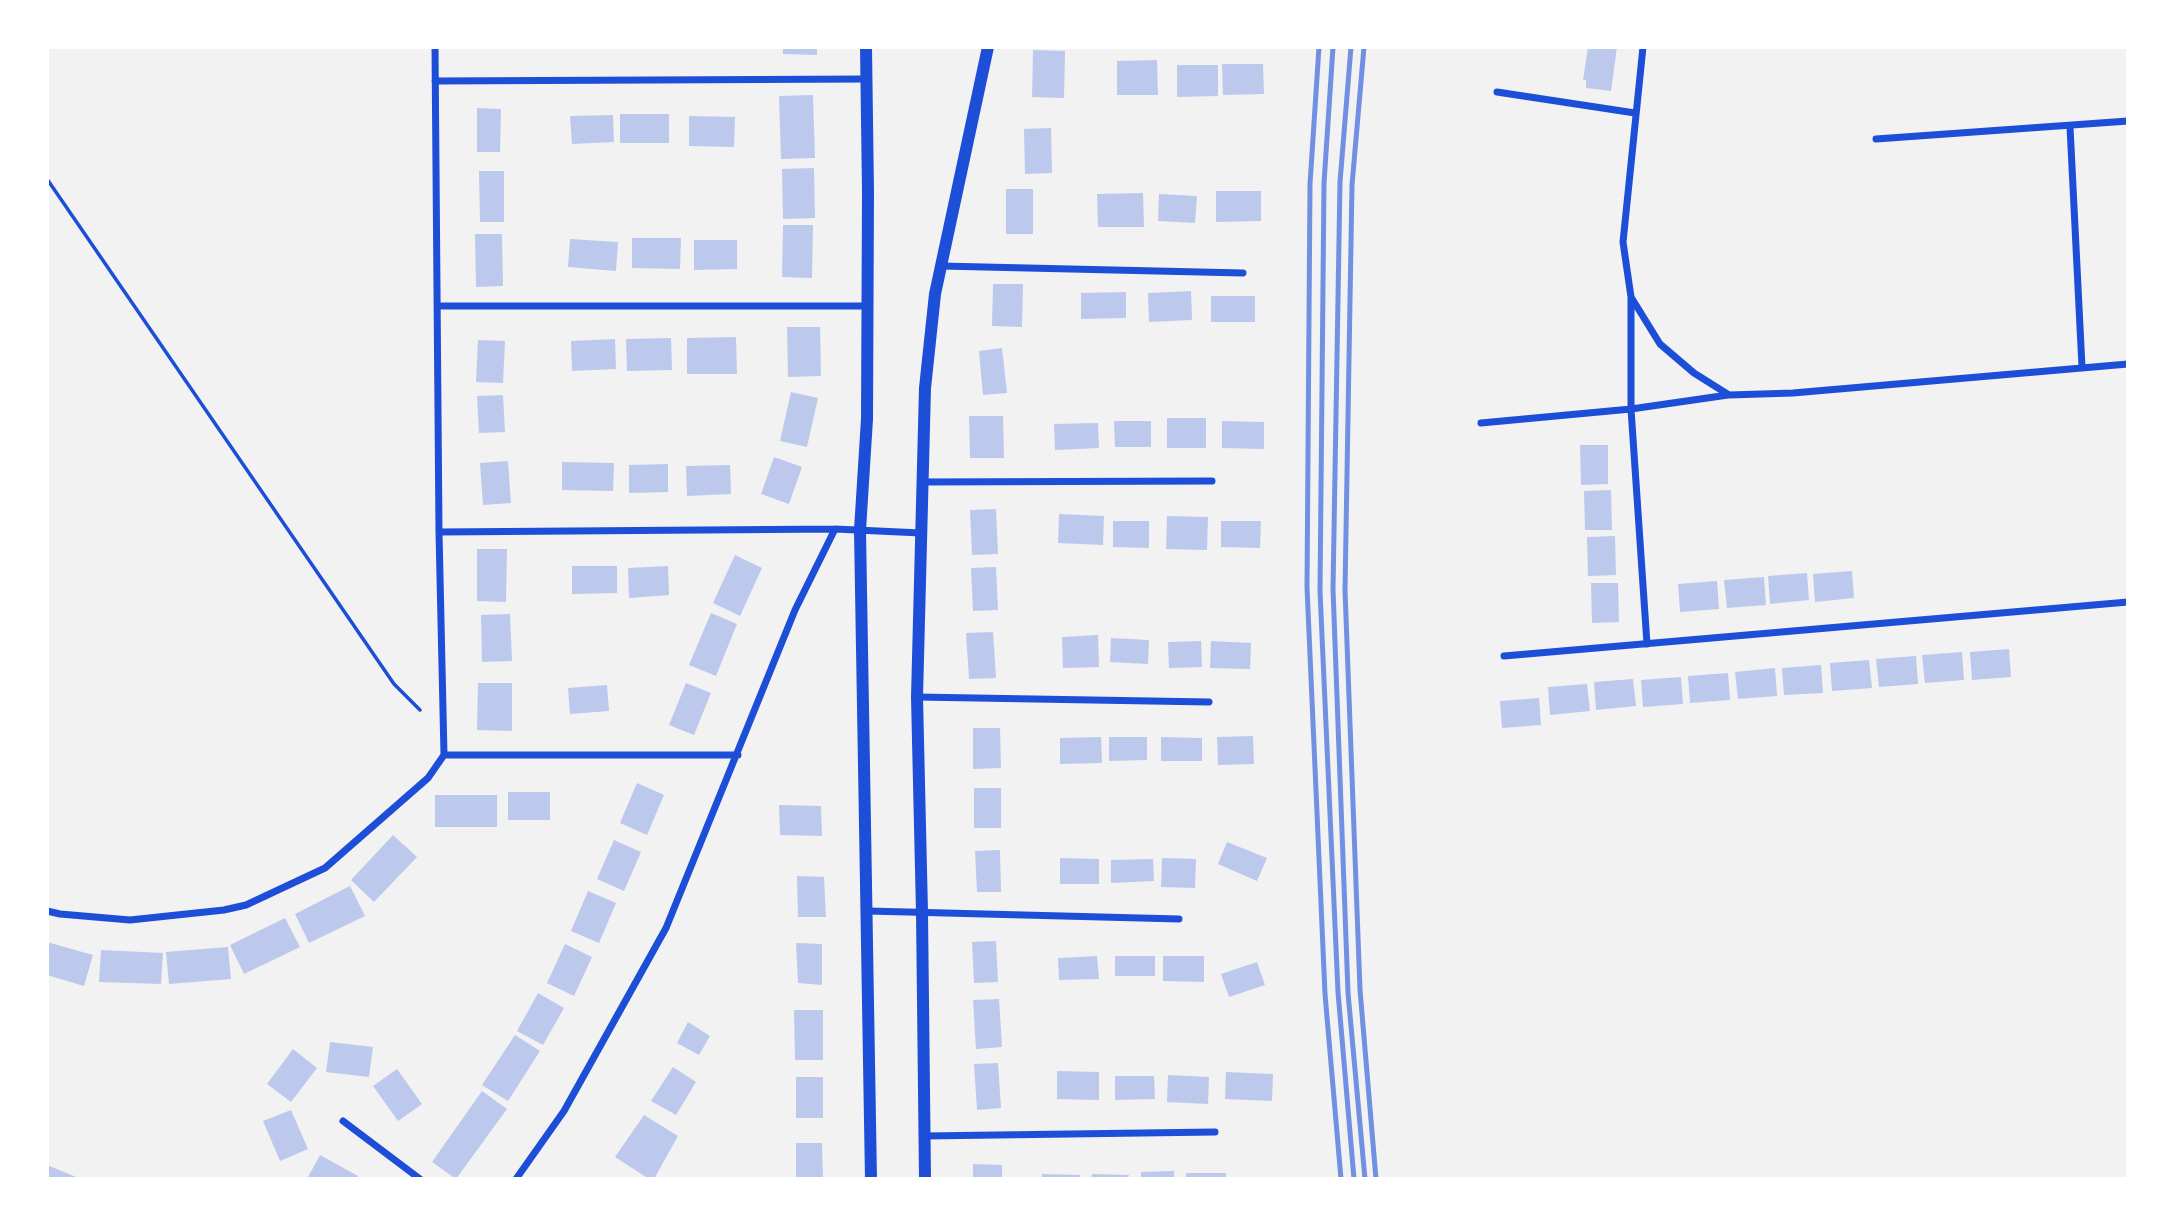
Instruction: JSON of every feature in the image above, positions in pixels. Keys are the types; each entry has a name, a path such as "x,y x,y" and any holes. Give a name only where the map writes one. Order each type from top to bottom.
{"street":[{"path":"47,911 130,920 224,910 246,905 325,868 428,778 444,755 439,532 435,47"},
{"path":"866,47 867,419 860,530 871,1179"},
{"path":"925,1179 917,697 925,387 941,266 988,47"},
{"path":"1643,47 1623,242 1631,297 1630,409 1647,644"},
{"path":"435,81 866,79"},
{"path":"1497,92 1635,113"},
{"path":"1876,139 2128,121"},
{"path":"2070,127 2082,367"},
{"path":"941,266 1242,273"},
{"path":"1631,297 1660,344 1694,373 1729,395"},
{"path":"438,306 867,306"},
{"path":"1481,423 1630,409 1729,395 1793,394 2128,364"},
{"path":"922,482 1212,481"},
{"path":"439,532 835,529 920,533"},
{"path":"516,1179 564,1111 666,928 795,610 835,529"},
{"path":"1504,656 2128,602"},
{"path":"917,697 1209,702"},
{"path":"444,755 738,755"},
{"path":"868,911 1179,919"},
{"path":"343,1121 420,1179"},
{"path":"924,1136 1215,1132"}],"path":[{"path":"47,179 394,684 420,710"}],"building":[{"path":"783,47 817,47 817,55 783,54"},
{"path":"1588,47 1617,47 1611,91 1586,88 1586,80 1583,80"},
{"path":"1033,50 1065,51 1064,98 1032,97"},
{"path":"1157,60 1158,95 1117,95 1117,61"},
{"path":"1222,64 1263,64 1264,94 1223,95"},
{"path":"1177,65 1218,65 1218,96 1177,97"},
{"path":"813,95 815,158 781,159 779,96"},
{"path":"477,108 501,109 500,152 477,152"},
{"path":"620,114 669,114 669,143 620,143"},
{"path":"613,115 614,142 572,144 570,116"},
{"path":"689,116 735,117 734,147 689,146"},
{"path":"1051,128 1052,173 1025,174 1024,129"},
{"path":"814,168 815,218 783,219 782,169"},
{"path":"479,171 504,171 504,222 480,222"},
{"path":"1006,189 1033,189 1033,234 1006,234"},
{"path":"1216,191 1261,191 1261,221 1216,222"},
{"path":"1143,193 1144,227 1098,227 1097,194"},
{"path":"1159,194 1197,196 1195,223 1158,221"},
{"path":"783,225 813,225 812,278 782,277"},
{"path":"475,234 502,234 503,286 476,287"},
{"path":"632,238 681,238 680,269 632,268"},
{"path":"570,239 618,242 616,271 568,267"},
{"path":"694,240 737,240 737,269 694,270"},
{"path":"993,284 1023,284 1022,327 992,326"},
{"path":"1191,291 1192,320 1149,322 1148,293"},
{"path":"1126,292 1126,318 1081,319 1081,293"},
{"path":"1211,296 1255,296 1255,322 1211,322"},
{"path":"787,327 820,327 821,376 788,377"},
{"path":"736,337 737,374 687,374 687,338"},
{"path":"671,338 672,370 627,371 626,339"},
{"path":"615,339 616,369 572,371 571,341"},
{"path":"478,340 505,341 503,383 476,382"},
{"path":"1002,348 1007,393 983,395 979,351"},
{"path":"791,392 818,398 807,447 780,441"},
{"path":"503,395 505,432 479,433 477,396"},
{"path":"969,416 1003,416 1004,458 970,458"},
{"path":"1167,418 1206,418 1206,448 1167,448"},
{"path":"1114,421 1151,421 1151,447 1115,447"},
{"path":"1222,421 1264,422 1264,449 1222,448"},
{"path":"1098,423 1099,448 1055,450 1054,424"},
{"path":"1580,445 1608,445 1608,484 1581,485"},
{"path":"774,457 802,467 789,504 761,494"},
{"path":"508,461 511,503 483,505 480,463"},
{"path":"562,462 614,463 613,491 562,490"},
{"path":"668,464 668,492 629,493 629,465"},
{"path":"730,465 731,494 687,496 686,466"},
{"path":"1611,490 1612,530 1585,530 1584,491"},
{"path":"996,509 998,554 972,555 970,510"},
{"path":"1059,514 1104,516 1103,545 1058,543"},
{"path":"1167,516 1208,517 1207,550 1166,549"},
{"path":"1113,521 1149,521 1149,548 1113,547"},
{"path":"1221,521 1261,521 1260,548 1221,547"},
{"path":"1615,536 1616,575 1588,576 1587,537"},
{"path":"477,549 507,549 506,602 477,601"},
{"path":"735,555 762,568 740,616 713,603"},
{"path":"572,566 617,566 617,593 572,594"},
{"path":"668,566 669,595 629,598 628,568"},
{"path":"996,567 998,610 973,611 971,568"},
{"path":"1852,571 1854,598 1815,602 1813,574"},
{"path":"1807,573 1809,600 1770,604 1768,576"},
{"path":"1764,577 1766,605 1727,608 1724,580"},
{"path":"1717,581 1719,609 1680,612 1678,584"},
{"path":"1591,583 1618,583 1619,622 1592,623"},
{"path":"711,613 737,624 716,676 689,665"},
{"path":"510,614 512,661 482,662 481,615"},
{"path":"993,632 996,678 969,679 966,633"},
{"path":"1098,635 1099,667 1063,668 1062,637"},
{"path":"1111,638 1149,640 1148,664 1110,662"},
{"path":"1201,641 1202,667 1169,668 1168,642"},
{"path":"1211,641 1251,643 1250,669 1210,668"},
{"path":"2009,649 2011,677 1972,680 1970,652"},
{"path":"1962,652 1964,680 1925,683 1922,655"},
{"path":"1916,656 1918,684 1879,687 1876,659"},
{"path":"1869,660 1872,688 1832,691 1830,663"},
{"path":"1821,665 1823,693 1784,695 1782,668"},
{"path":"1775,668 1777,696 1738,699 1735,672"},
{"path":"1728,673 1730,700 1690,703 1688,676"},
{"path":"1681,677 1683,704 1643,707 1641,680"},
{"path":"1633,679 1636,706 1596,710 1594,682"},
{"path":"478,683 512,683 512,731 477,730"},
{"path":"686,683 711,693 694,735 669,725"},
{"path":"1587,684 1590,711 1550,715 1548,687"},
{"path":"607,685 609,711 570,714 568,688"},
{"path":"1539,698 1541,725 1502,728 1500,701"},
{"path":"973,728 1000,728 1001,768 973,769"},
{"path":"1253,736 1254,764 1218,765 1217,737"},
{"path":"1101,737 1102,763 1060,764 1060,738"},
{"path":"1109,737 1147,737 1147,760 1109,761"},
{"path":"1161,737 1202,738 1202,761 1161,761"},
{"path":"637,783 664,795 647,835 620,823"},
{"path":"974,788 1001,788 1001,828 974,828"},
{"path":"508,792 550,792 550,820 508,820"},
{"path":"435,795 497,795 497,827 435,827"},
{"path":"779,805 821,806 822,836 780,835"},
{"path":"393,835 417,857 374,902 351,880"},
{"path":"614,840 641,852 624,891 597,879"},
{"path":"1227,842 1267,858 1257,881 1218,864"},
{"path":"1000,850 1001,892 977,892 975,851"},
{"path":"1060,858 1099,859 1099,884 1060,884"},
{"path":"1162,858 1196,859 1195,888 1161,887"},
{"path":"1153,859 1154,881 1111,883 1111,860"},
{"path":"797,876 824,877 826,917 798,917"},
{"path":"350,886 365,916 309,943 295,914"},
{"path":"588,891 616,903 599,943 571,931"},
{"path":"285,918 300,947 244,974 230,945"},
{"path":"996,941 998,982 974,983 972,942"},
{"path":"47,942 93,955 84,986 47,975"},
{"path":"796,943 822,944 822,985 798,983"},
{"path":"565,944 592,957 574,996 547,983"},
{"path":"228,947 231,979 169,984 166,952"},
{"path":"101,950 163,953 161,984 99,982"},
{"path":"1097,956 1099,979 1059,980 1058,958"},
{"path":"1115,956 1155,956 1155,976 1115,976"},
{"path":"1163,956 1204,956 1204,982 1163,981"},
{"path":"1257,962 1265,985 1229,997 1221,974"},
{"path":"538,993 564,1008 543,1045 517,1031"},
{"path":"999,999 1002,1047 976,1049 973,1000"},
{"path":"794,1010 823,1010 823,1060 795,1060"},
{"path":"688,1022 710,1036 699,1055 677,1043"},
{"path":"515,1035 540,1051 508,1101 482,1085"},
{"path":"330,1042 373,1047 369,1077 326,1072"},
{"path":"293,1049 317,1068 291,1102 267,1084"},
{"path":"998,1063 1001,1108 977,1110 974,1064"},
{"path":"673,1067 696,1082 676,1115 651,1101"},
{"path":"397,1069 422,1104 398,1121 373,1086"},
{"path":"1057,1071 1099,1072 1099,1100 1057,1099"},
{"path":"1226,1072 1273,1074 1272,1101 1225,1099"},
{"path":"1168,1075 1209,1077 1208,1104 1167,1102"},
{"path":"1115,1076 1154,1076 1155,1099 1115,1100"},
{"path":"796,1077 823,1077 823,1118 796,1118"},
{"path":"482,1091 507,1109 456,1179 432,1162"},
{"path":"291,1110 308,1149 280,1161 263,1121"},
{"path":"644,1115 678,1136 654,1179 649,1179 615,1157"},
{"path":"796,1143 822,1143 823,1179 796,1179"},
{"path":"320,1155 358,1176 356,1179 307,1179"},
{"path":"973,1164 1002,1165 1002,1179 973,1179"},
{"path":"47,1165 81,1179 47,1179"},
{"path":"1174,1171 1174,1179 1141,1179 1141,1172"},
{"path":"1186,1173 1226,1173 1226,1179 1186,1179"},
{"path":"1042,1174 1080,1175 1080,1179 1042,1179"},
{"path":"1092,1174 1129,1175 1128,1179 1091,1179"}],"railway":[{"path":"1319,47 1310,184 1307,587 1325,994 1341,1179"},
{"path":"1333,47 1324,183 1320,591 1338,992 1354,1179"},
{"path":"1351,47 1340,182 1333,589 1348,993 1365,1179"},
{"path":"1364,47 1352,185 1345,590 1360,990 1376,1179"}]}
